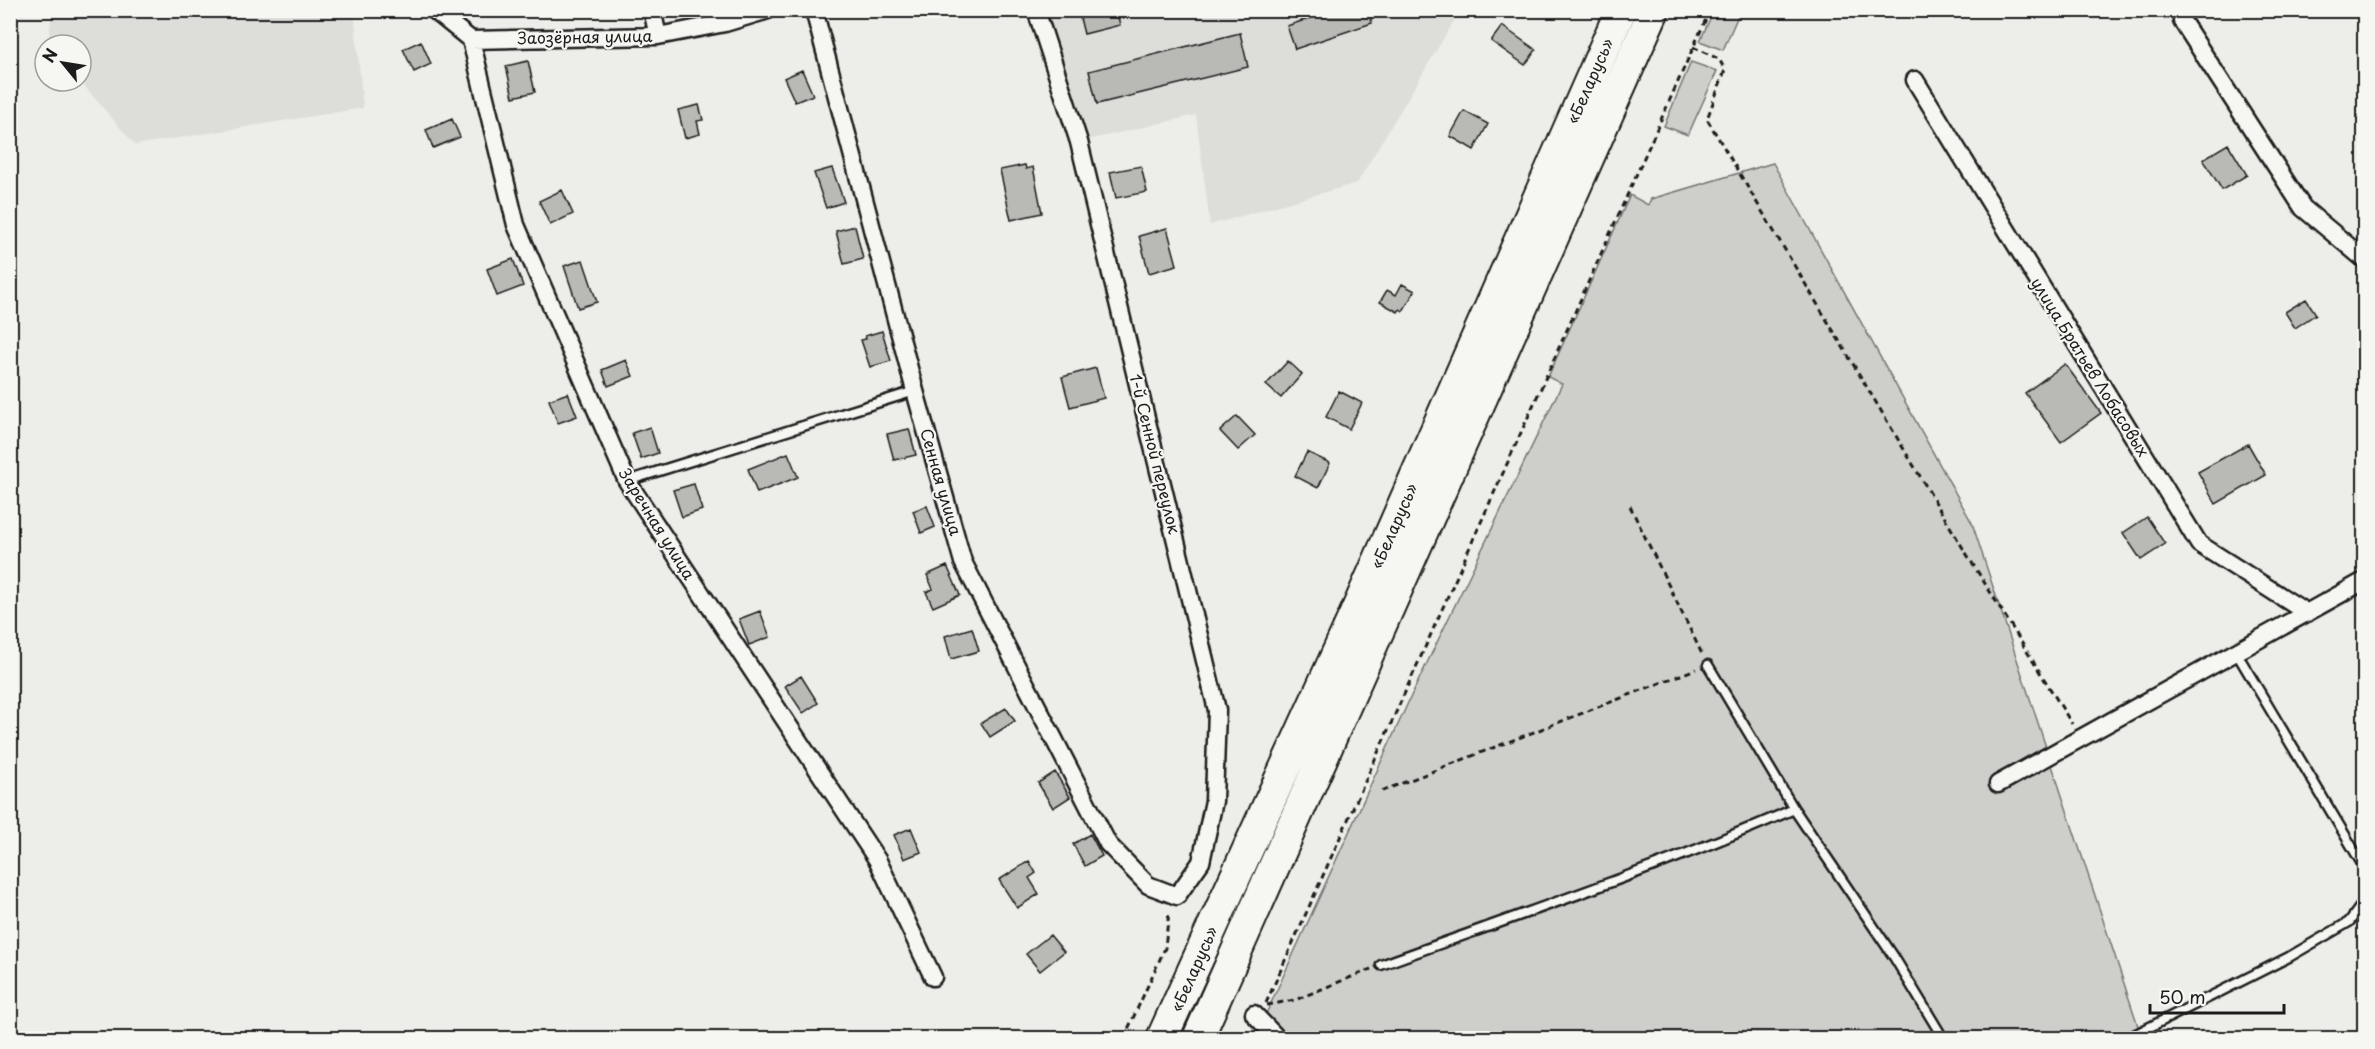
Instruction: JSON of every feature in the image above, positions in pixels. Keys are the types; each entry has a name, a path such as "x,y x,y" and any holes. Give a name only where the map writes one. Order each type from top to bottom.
{"highway":[{"name":"«Беларусь»","path":"1162,1038 1354,616 1621,10"},
{"name":"«Беларусь»","path":"1198,1038 1654,10"}],"street":[{"path":"434,10 471,40"},
{"path":"652,10 658,36"},
{"name":"Заозёрная улица","path":"471,40 658,36 726,23 768,10"},
{"name":"Сенная улица","path":"814,10 963,562 1108,844 1148,885 1174,895"},
{"name":"1-й Сенной переулок","path":"1035,10 1079,142 1217,710 1214,801 1201,862 1174,895"},
{"path":"2182,21 2303,208 2364,258"},
{"name":"Заречная улица","path":"471,40 516,225 627,481 878,861 933,978"},
{"name":"улица Братьев Лобасовых","path":"1915,80 2199,544 2307,613"},
{"path":"1998,784 2364,581"},
{"path":"1259,1010 1277,1038"}],"lane":[{"path":"627,481 915,391"},
{"path":"2236,652 2364,867"},
{"path":"1708,665 1794,809 1894,957 1943,1038"},
{"path":"1381,965 1573,898 1733,836 1794,809"},
{"path":"2128,1038 2289,957 2349,922 2364,902"}],"path":[{"path":"1259,1010 1710,10"},
{"path":"1693,47 1719,59 1725,70 1707,119 1958,540 2081,738"},
{"path":"1382,791 1708,665 1630,506"},
{"path":"1124,1038 1165,948 1174,895"},
{"path":"1259,1010 1295,1000 1381,965"}],"shaded area":[{"path":"1714,10 1740,11 1723,50 1700,41"},
{"path":"52,11 354,11 363,108 135,145 90,93 93,93 93,33 49,33"},
{"path":"1036,11 1460,11 1357,183 1210,225 1196,115 1079,142"},
{"path":"1691,62 1717,71 1688,135 1664,126"},
{"path":"1773,163 1972,523 2142,1038 1255,1038 1412,694 1562,384 1548,377 1630,195 1648,205 1651,199"}],"building":[{"path":"1078,10 1116,10 1120,25 1084,34"},
{"path":"1334,10 1368,10 1372,23 1295,49 1287,26"},
{"path":"1502,26 1536,50 1525,65 1491,41"},
{"path":"1240,33 1248,67 1097,104 1089,71"},
{"path":"421,41 431,64 414,72 403,49"},
{"path":"528,61 535,92 513,97 506,66"},
{"path":"802,70 813,95 795,102 784,78"},
{"path":"699,105 703,120 697,121 700,134 685,138 678,110"},
{"path":"1464,111 1488,124 1474,150 1450,136"},
{"path":"452,119 460,137 433,148 426,130"},
{"path":"2228,144 2247,175 2222,190 2203,159"},
{"path":"1025,165 1026,169 1033,167 1042,213 1011,220 1000,170"},
{"path":"1141,166 1147,192 1116,198 1110,172"},
{"path":"832,168 844,202 826,208 814,173"},
{"path":"562,190 573,214 550,225 539,201"},
{"path":"855,226 863,259 844,264 836,231"},
{"path":"1167,228 1177,265 1149,273 1139,236"},
{"path":"513,259 523,286 497,296 487,269"},
{"path":"583,260 597,302 578,308 564,266"},
{"path":"1402,284 1415,291 1403,311 1400,309 1398,312 1380,302 1387,290 1396,295"},
{"path":"2306,299 2316,314 2295,328 2285,312"},
{"path":"882,331 891,361 870,367 861,340 866,339 865,336"},
{"path":"626,360 633,376 608,386 602,370"},
{"path":"1288,361 1302,374 1281,398 1266,385"},
{"path":"2065,364 2101,413 2061,442 2025,393"},
{"path":"1096,368 1104,398 1070,407 1062,377"},
{"path":"1339,391 1362,403 1349,429 1326,417"},
{"path":"568,393 577,416 558,423 549,400"},
{"path":"1237,416 1255,435 1238,450 1220,431"},
{"path":"650,427 658,453 641,459 632,433"},
{"path":"909,429 916,455 894,460 887,434"},
{"path":"2248,444 2266,475 2216,504 2198,472"},
{"path":"1307,452 1330,463 1318,488 1295,476"},
{"path":"788,453 798,477 757,493 748,469"},
{"path":"694,484 702,510 682,517 673,490"},
{"path":"927,506 935,527 921,533 913,511"},
{"path":"2147,517 2165,544 2141,560 2123,533"},
{"path":"947,566 960,595 933,607 926,592 933,589 927,575"},
{"path":"760,611 770,637 749,645 739,619"},
{"path":"972,628 979,651 951,659 945,636"},
{"path":"801,676 818,703 803,713 785,686"},
{"path":"1006,708 1015,721 990,737 981,723"},
{"path":"1055,772 1070,797 1053,808 1038,783"},
{"path":"911,828 921,852 904,859 894,835"},
{"path":"1090,834 1102,856 1085,866 1073,844"},
{"path":"1029,861 1036,873 1029,878 1039,894 1017,908 999,880"},
{"path":"1050,935 1064,952 1040,971 1026,954"}]}
